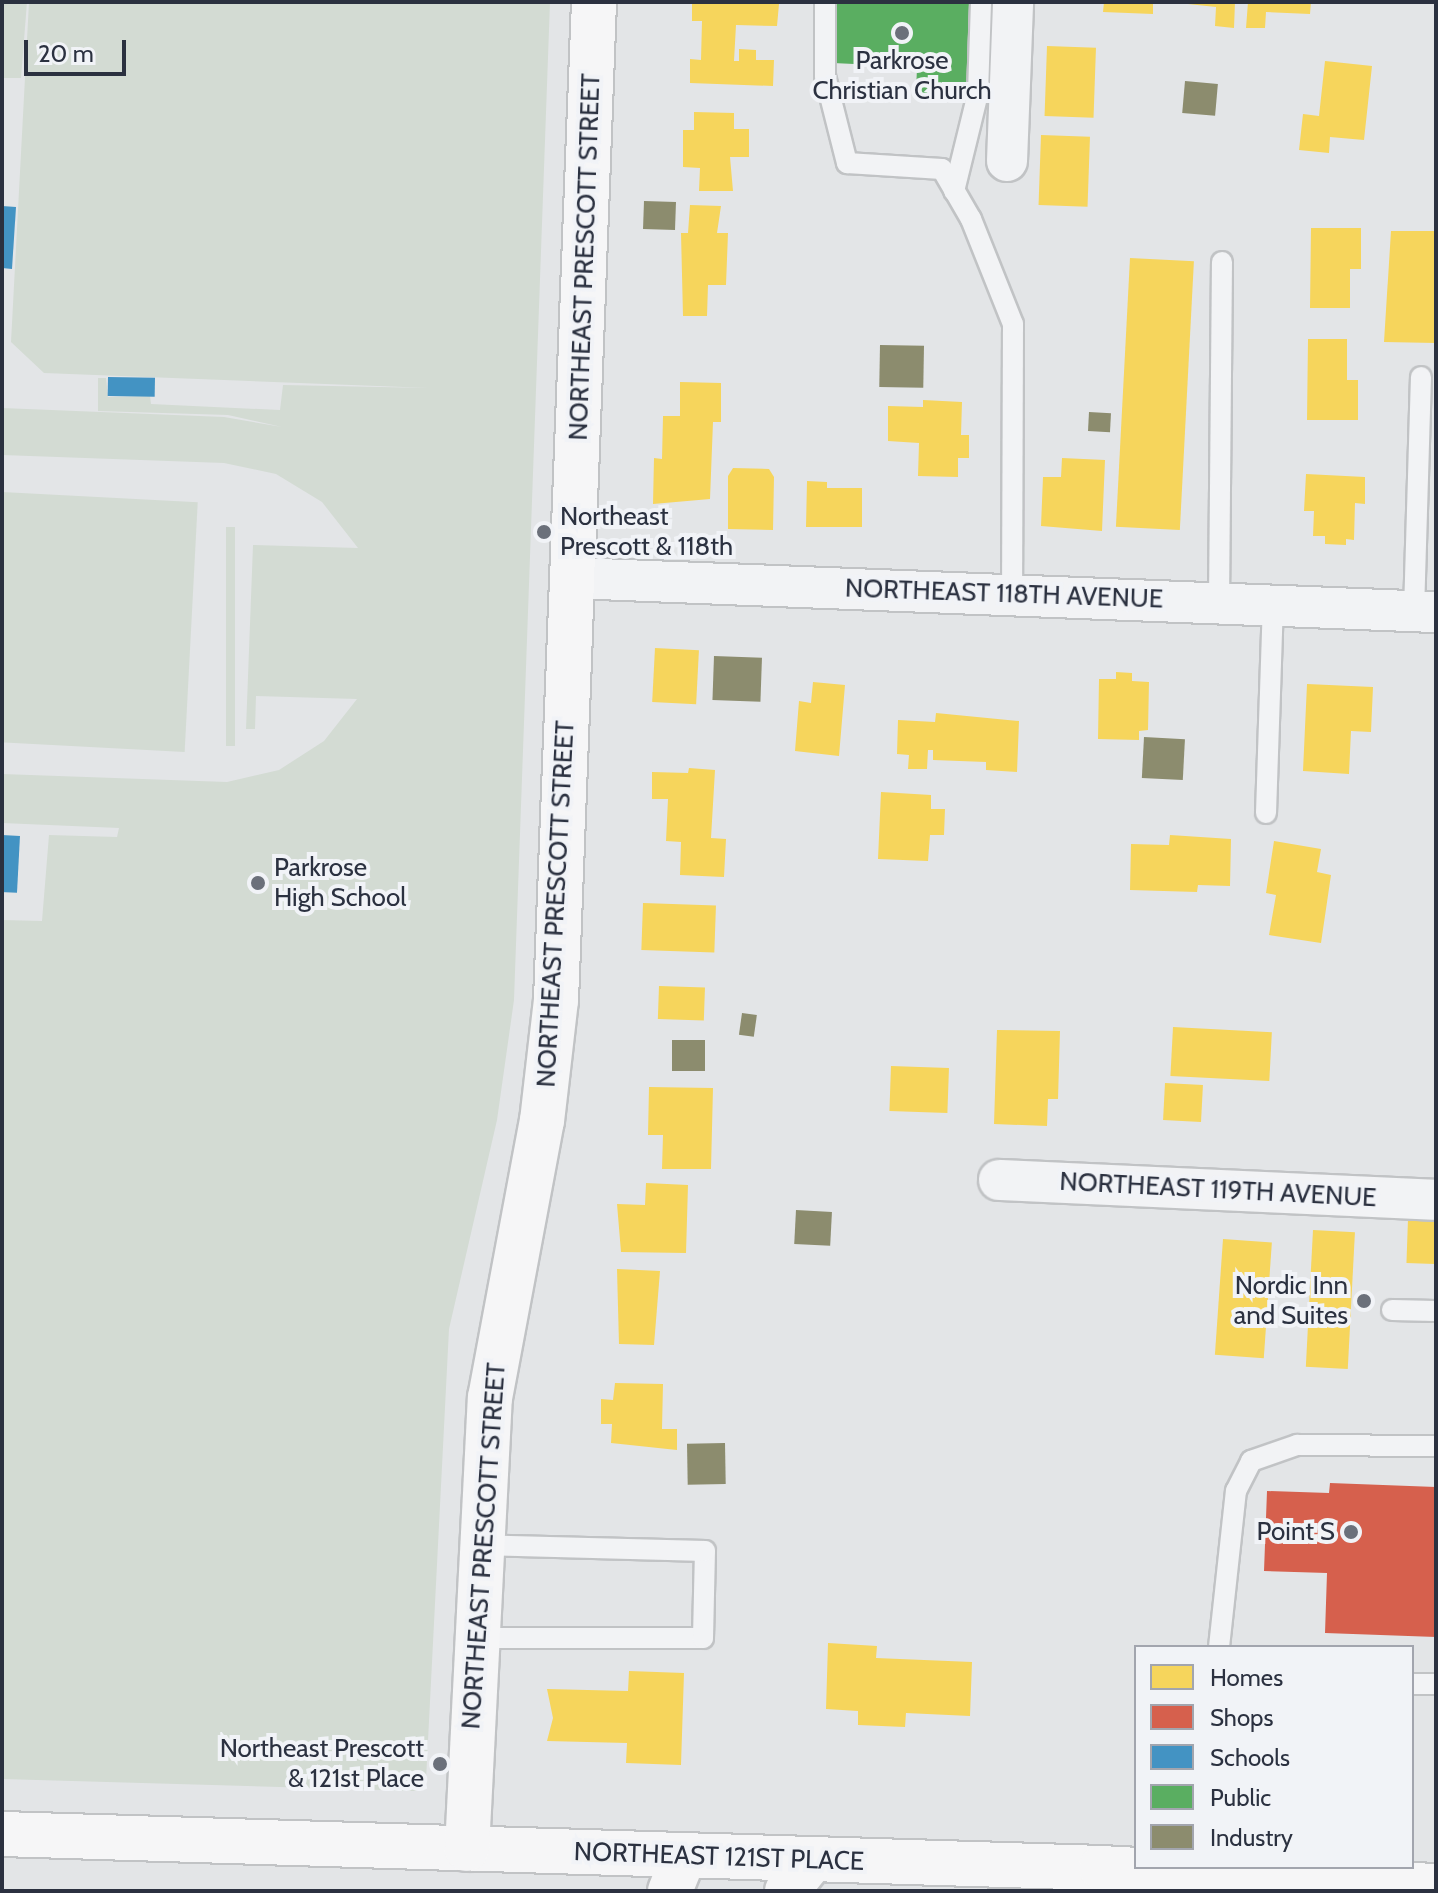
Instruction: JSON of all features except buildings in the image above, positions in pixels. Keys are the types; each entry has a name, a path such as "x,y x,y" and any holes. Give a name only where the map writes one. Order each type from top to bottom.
{"street":[{"name":"NORTHEAST PRESCOTT STREET","path":"467,1849 481,1545 495,1366 551,1061 594,2"},
{"path":"1007,161 1013,2"},
{"name":"NORTHEAST 118TH AVENUE","path":"573,578 1012,592 1425,612"},
{"name":"NORTHEAST 119TH AVENUE","path":"999,1180 1436,1200"},
{"name":"NORTHEAST 121ST PLACE","path":"2,1834 467,1849 677,1874 799,1876 1195,1870 1436,1886"}],"lane":[{"path":"825,2 825,76 847,163 942,169 1013,324 1012,592"},
{"path":"954,191 978,93 981,2"},
{"path":"1219,604 1222,262"},
{"path":"1421,377 1425,612"},
{"path":"1266,813 1273,606"},
{"path":"1392,1310 1436,1311"},
{"path":"1219,1645 1236,1491 1251,1461 1297,1445 1436,1446"},
{"path":"476,1638 703,1638 705,1551 481,1545"},
{"path":"1414,1684 1436,1684"}],"shaded area":[{"path":"2,2 27,2 21,78 2,78"},
{"name":"Parkrose High School","path":"29,2 550,2 514,1000 497,1120 449,1329 426,1780 416,1791 2,1779 2,920 42,921 49,835 117,837 119,828 2,823 2,774 227,782 279,770 324,741 357,699 256,696 255,729 246,729 253,545 358,548 322,502 276,474 224,463 2,455 2,408 224,417 282,427 228,415 98,411 98,378 106,378 108,397 150,396 151,404 280,410 283,385 429,388 44,373 11,342"},
{"path":"2,492 198,502 185,752 2,742"},
{"path":"226,527 235,527 235,746 226,746"}],"place":[{"name":"Parkrose Christian Church","path":"902,33"},
{"name":"Northeast Prescott & 118th","path":"544,532"},
{"name":"Parkrose High School","path":"258,883"},
{"name":"Nordic Inn and Suites","path":"1364,1301"},
{"name":"Point S","path":"1351,1532"},
{"name":"Northeast Prescott & 121st Place","path":"440,1764"}]}
